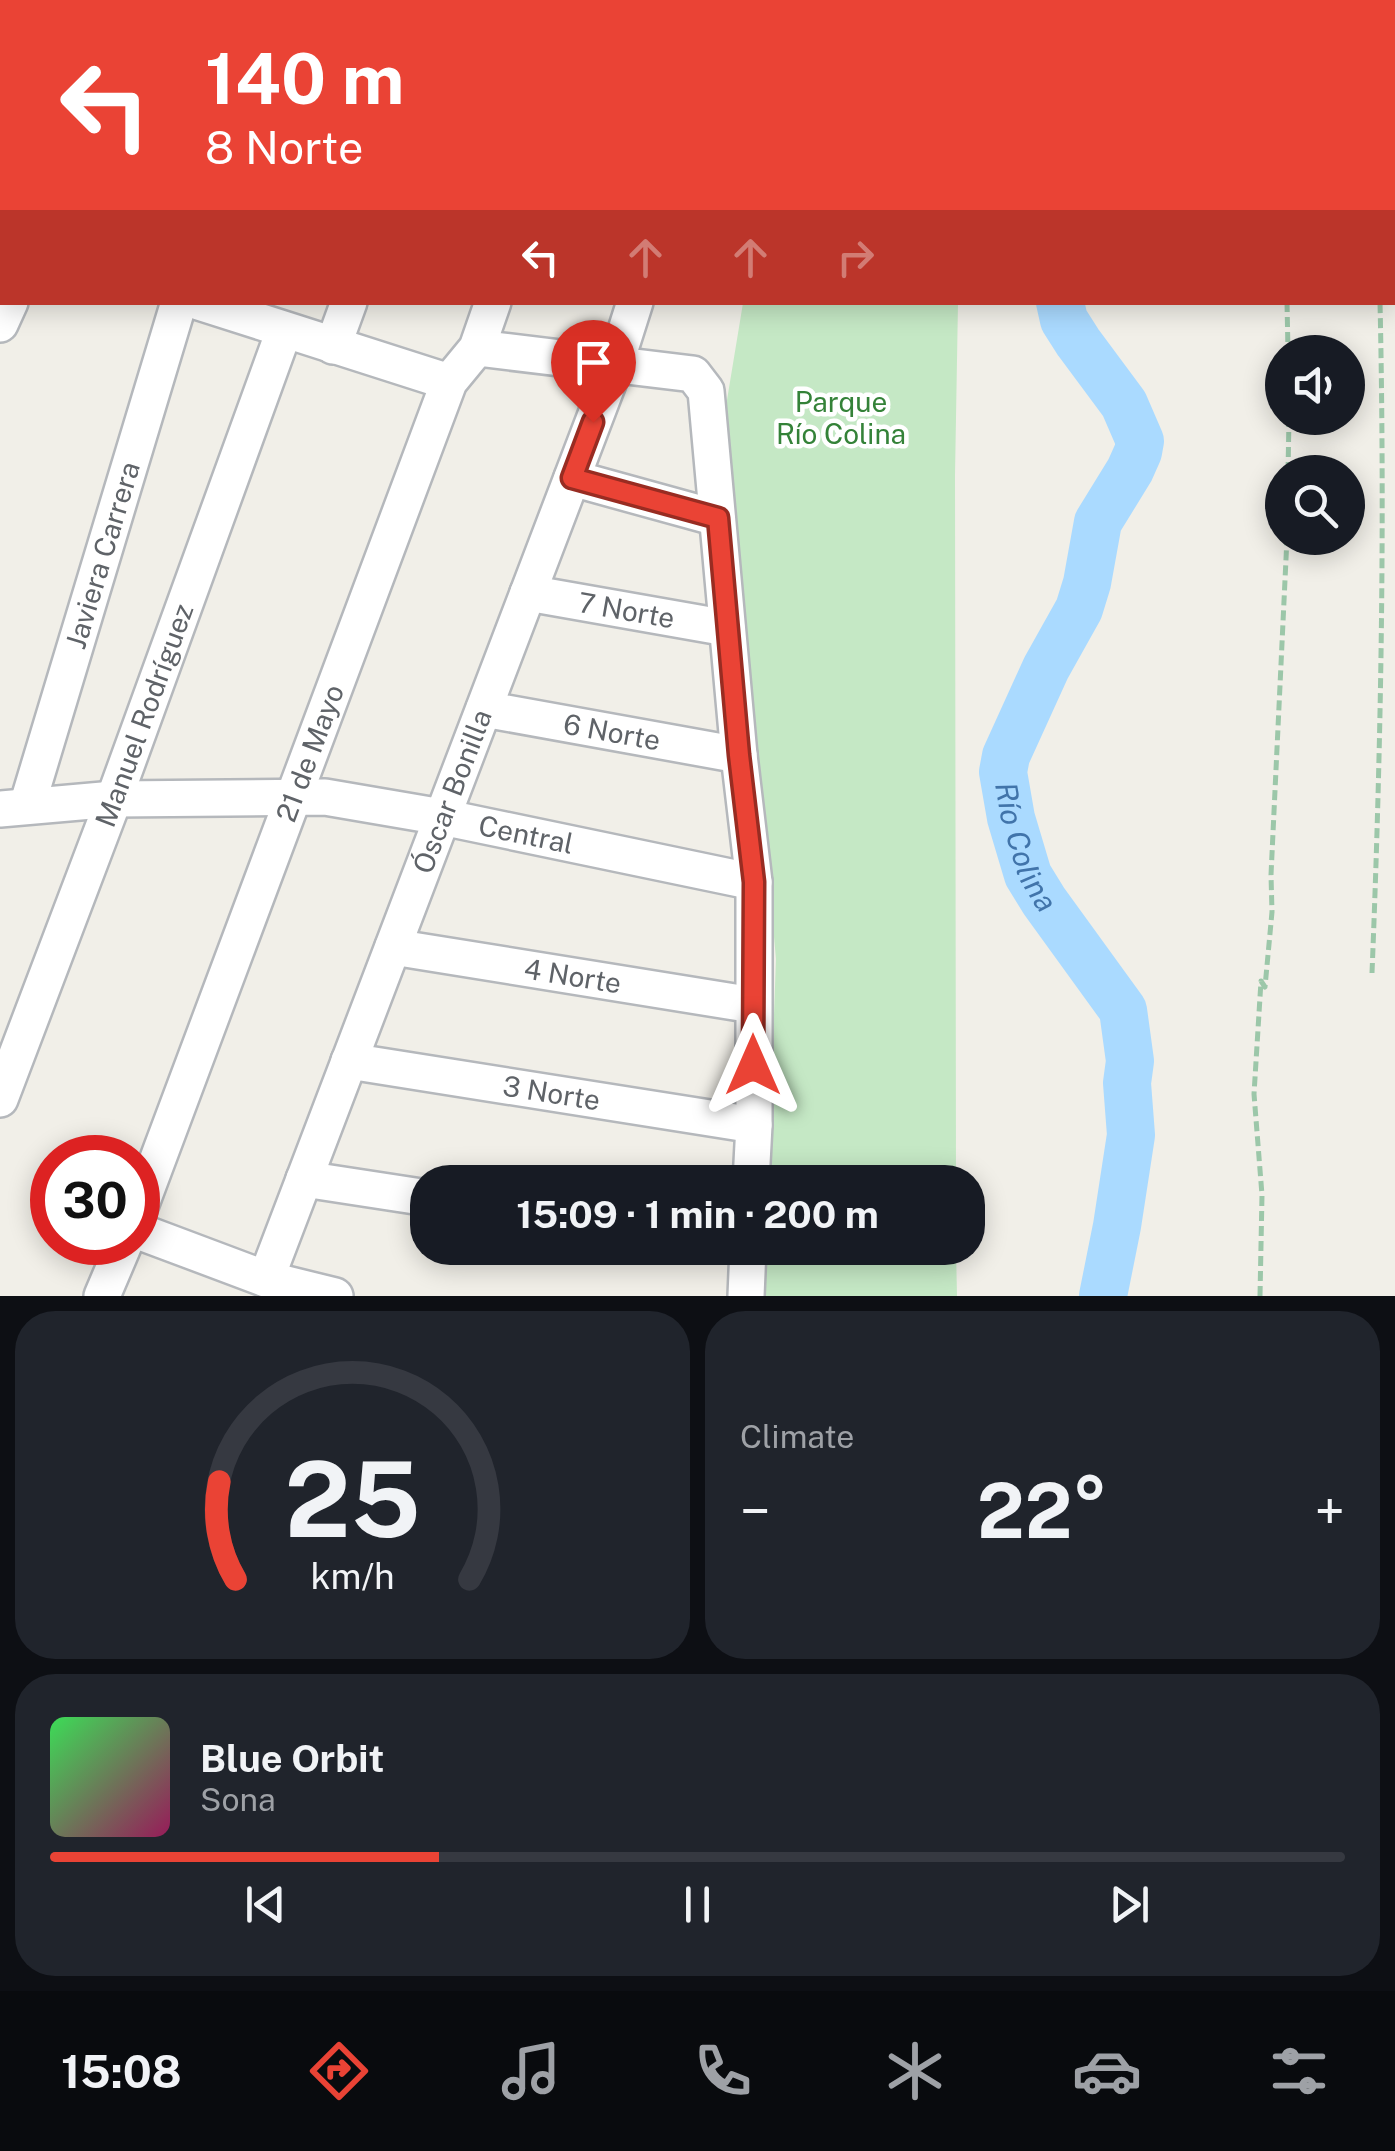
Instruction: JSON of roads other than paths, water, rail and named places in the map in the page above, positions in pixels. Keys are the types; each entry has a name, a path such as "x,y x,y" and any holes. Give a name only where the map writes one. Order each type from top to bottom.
{"street":[{"name":"Javiera Carrera","path":"14,808 179,305"},
{"path":"208,305 450,382"},
{"path":"333,346 348,305"},
{"name":"21 de Mayo","path":"160,1154 450,382 477,348 491,305"},
{"name":"Óscar Bonilla","path":"266,1279 615,366 634,305"},
{"name":"Manuel Rodríguez","path":"0,1099 114,800 284,331"},
{"path":"477,348 692,374 706,392 754,882 752,1165"},
{"path":"572,478 718,518"},
{"name":"7 Norte","path":"528,592 727,628"},
{"name":"6 Norte","path":"484,709 739,755"},
{"name":"Central","path":"14,808 114,800 325,797 442,817 754,882"},
{"name":"4 Norte","path":"393,947 753,1004"},
{"name":"3 Norte","path":"349,1061 754,1125"},
{"path":"304,1179 410,1195"},
{"path":"160,1239 266,1279 336,1296"},
{"path":"102,1296 115,1265"},
{"path":"746,1296 747,1265"}],"waterway":[{"name":"Río Colina","path":"1061,305 1064,320 1078,342 1124,404 1140,441 1130,470 1098,522 1079,609 1046,668 1006,756 1003,772 1011,818 1028,875 1123,1010 1130,1061 1127,1083 1131,1135 1103,1296"}],"park label":[{"name":"Parque Río Colina","path":"841,418"}]}
